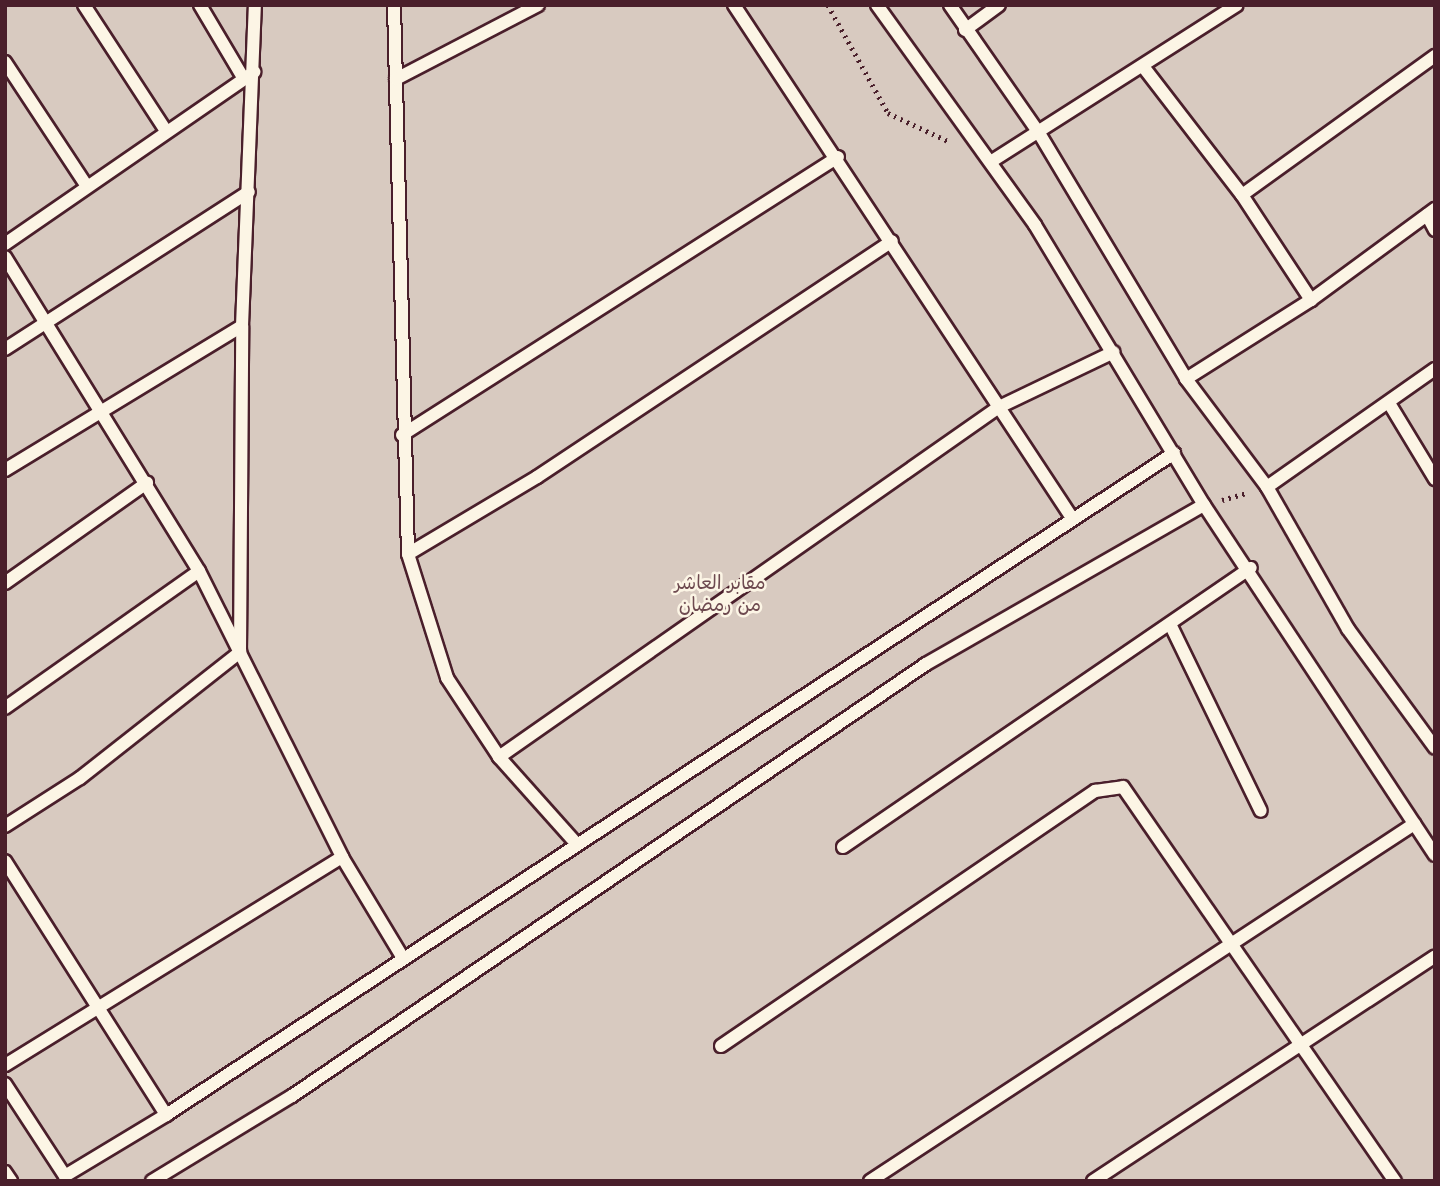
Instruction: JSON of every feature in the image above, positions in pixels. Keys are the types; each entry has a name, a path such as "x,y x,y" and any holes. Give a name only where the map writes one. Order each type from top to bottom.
{"lane":[{"path":"83,5 166,131"},
{"path":"200,5 249,76"},
{"path":"240,652 242,326 249,192 249,76 255,5"},
{"path":"394,5 402,435 408,554 447,678 499,757 576,843"},
{"path":"396,79 538,5"},
{"path":"734,5 838,157 1070,515"},
{"path":"877,5 951,115 992,161 1114,352 1204,505 1251,568 1435,855"},
{"path":"950,5 1039,133 1186,379 1267,487 1348,629 1435,748"},
{"path":"965,30 999,5"},
{"path":"992,161 1145,69 1237,5"},
{"path":"1242,195 1435,56"},
{"path":"5,62 86,185"},
{"path":"1145,69 1242,195 1311,300"},
{"path":"5,243 86,185 249,76"},
{"path":"402,435 838,157"},
{"path":"5,349 249,192"},
{"path":"1186,379 1311,300 1431,212 1435,230"},
{"path":"408,554 537,477 892,241"},
{"path":"5,257 200,571 342,858 403,958"},
{"path":"5,470 101,408 242,326"},
{"path":"499,757 999,407 1114,352"},
{"path":"1267,487 1435,369"},
{"path":"1389,403 1435,479"},
{"path":"5,1084 65,1176 166,1115 1070,515 1174,453"},
{"path":"5,583 147,482"},
{"path":"152,1181 304,1088 926,664 1204,505"},
{"path":"843,847 1172,628 1251,568"},
{"path":"5,708 200,571"},
{"path":"1172,628 1261,811"},
{"path":"5,826 80,778 240,652"},
{"path":"721,1046 1102,787 1132,792 1231,943 1395,1181"},
{"path":"870,1181 1414,824"},
{"path":"5,1065 342,858"},
{"path":"5,860 102,1006 166,1115"},
{"path":"1093,1181 1299,1041 1435,956"},
{"path":"5,1172 11,1181"}],"path":[{"path":"828,5 888,113 957,145"},
{"path":"1204,505 1267,487"}],"green space":[{"name":"مقابر العاشر من رمضان","path":"5,5 1435,5 1435,1181 5,1181"}]}
